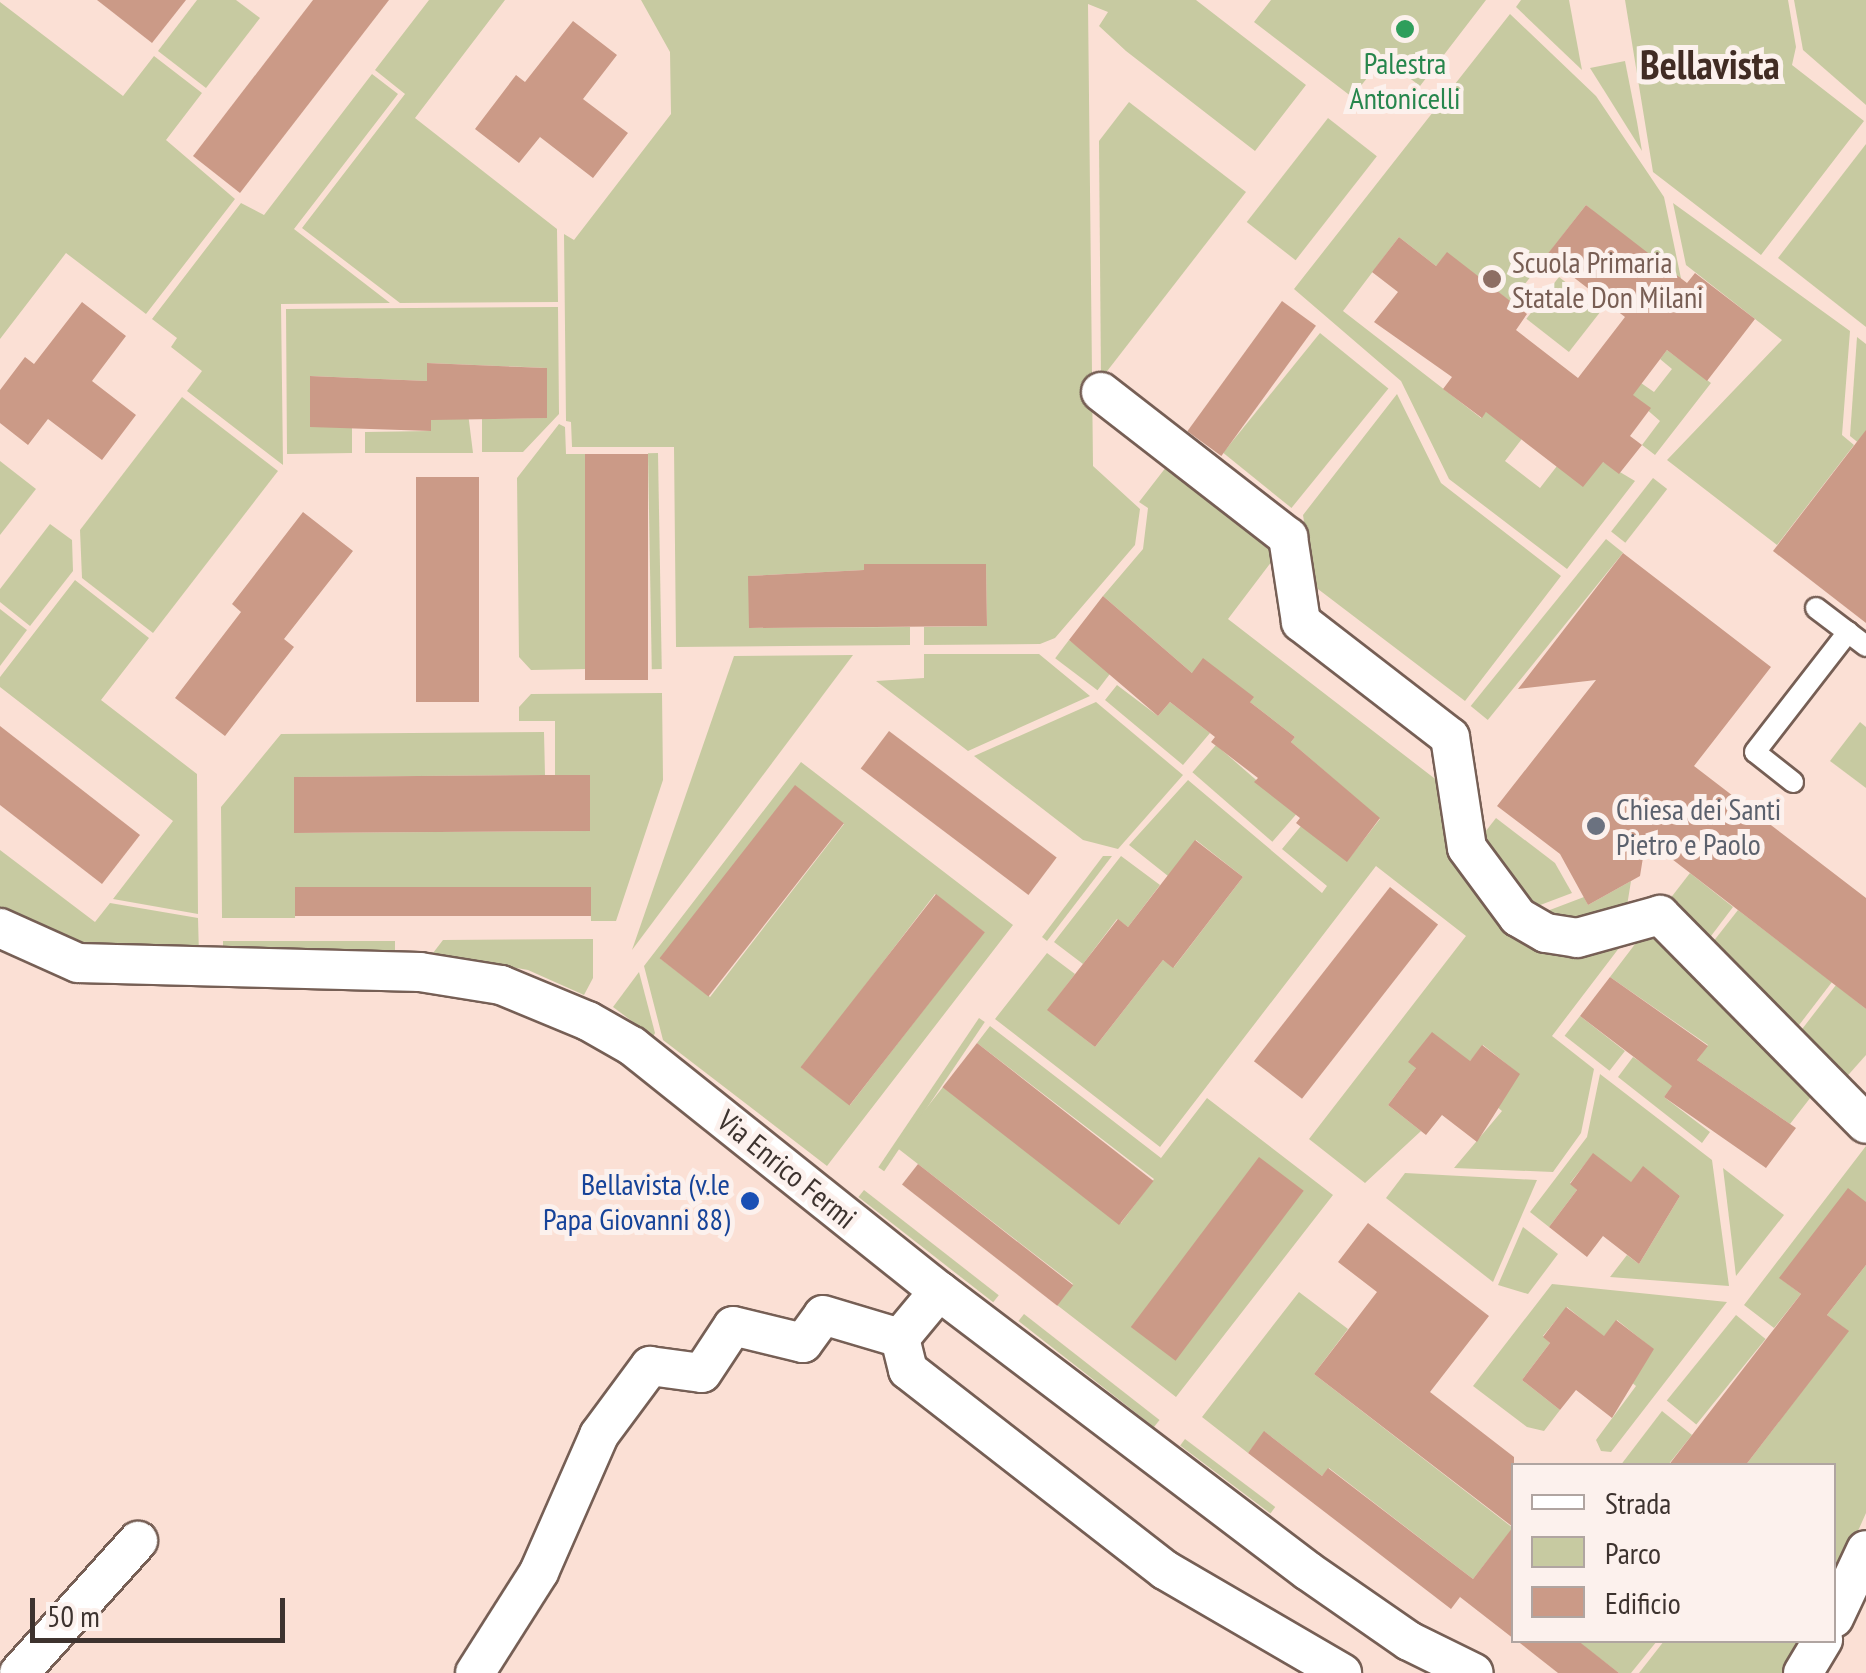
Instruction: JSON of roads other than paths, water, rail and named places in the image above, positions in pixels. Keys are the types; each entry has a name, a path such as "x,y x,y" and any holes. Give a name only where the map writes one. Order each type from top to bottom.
{"street":[{"path":"1100,392 1288,537 1301,622 1450,737 1467,848 1518,918 1546,932 1577,938 1660,915 1866,1124"},
{"name":"Via Enrico Fermi","path":"0,928 78,963 118,968 420,972 501,985 632,1046 939,1291 1308,1571 1409,1641 1474,1673"},
{"path":"900,1338 939,1291"},
{"path":"474,1673 539,1572 599,1435 650,1366 702,1372 732,1326 803,1343 823,1315 900,1338"},
{"path":"900,1338 908,1370 1165,1570 1342,1673"},
{"path":"19,1673 138,1541"},
{"path":"1836,1614 1866,1550"},
{"path":"1803,1673 1821,1643"}],"lane":[{"path":"1816,608 1866,646"},
{"path":"1793,782 1756,752 1848,632"}],"place":[{"name":"Palestra Antonicelli","path":"1405,29"},
{"name":"Scuola Primaria Statale Don Milani","path":"1492,279"},
{"name":"Chiesa dei Santi Pietro e Paolo","path":"1596,826"},
{"name":"Bellavista (v.le Papa Giovanni 88)","path":"750,1201"}],"district":[{"name":"Bellavista","path":"1710,64"}]}
